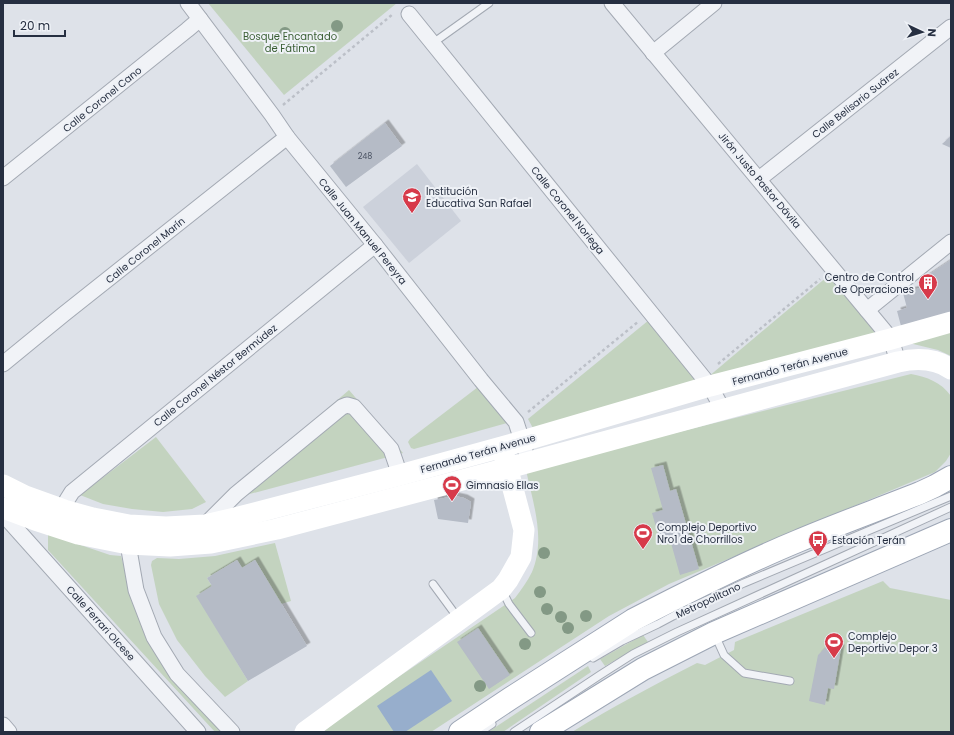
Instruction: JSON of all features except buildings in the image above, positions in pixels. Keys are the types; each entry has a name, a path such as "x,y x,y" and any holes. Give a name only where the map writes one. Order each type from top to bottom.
{"main road":[{"name":"Fernando Terán Avenue","path":"3,508 78,534 128,534 166,527 205,525 400,475 502,446 519,431 706,382 892,339 951,322"},
{"name":"Fernando Terán Avenue","path":"3,485 25,496 64,510 94,518 128,534 170,546 211,543 277,529 528,463 898,362 908,360 925,360 943,364 951,369"},
{"path":"305,732 460,620 501,588 508,580 521,557 524,530 502,446"},
{"path":"460,732 633,620 715,578 798,541 920,493 951,477"},
{"path":"541,732 643,669 714,633 951,530"}],"street":[{"name":"Calle Juan Manuel Pereyra","path":"188,3 287,137 375,245 519,431 528,463"},
{"name":"Jirón Justo Pastor Dávila","path":"612,3 892,339 898,362"},
{"path":"653,53 714,3"},
{"name":"Calle Coronel Noriega","path":"403,13 433,43 650,312 706,382 723,410"},
{"name":"Calle Coronel Cano","path":"3,178 200,19"},
{"name":"Calle Belisario Suárez","path":"759,179 951,27"},
{"name":"Calle Coronel Marín","path":"3,364 287,137"},
{"path":"867,310 951,242"},
{"name":"Calle Coronel Néstor Bermúdez","path":"64,510 67,500 72,492 375,245"},
{"path":"205,525 236,494 342,407 347,405 354,407 391,449 400,475"},
{"name":"Calle Ferrari Olcese","path":"3,514 198,732"},
{"path":"128,534 136,590 154,637 177,674 232,732"},
{"path":"3,725 9,732"}],"lane":[{"path":"433,43 489,3"},
{"name":"Metropolitano","path":"585,663 622,641 744,583 951,496"},
{"name":"Metropolitano","path":"514,732 600,674 633,654 677,632 951,507"},
{"path":"433,584 460,620"},
{"path":"501,588 510,604 531,633"},
{"path":"714,633 724,655 744,673 790,680"},
{"path":"480,732 499,719"}],"path":[{"path":"272,115 291,98 403,13"},
{"path":"706,382 833,268"},
{"path":"519,431 650,312"}],"shaded area":[{"name":"Institución Educativa San Rafael","path":"417,164 461,221 409,263 363,207"}],"green space":[{"name":"Bosque Encantado de Fátima","path":"208,3 397,3 284,95"},
{"path":"828,276 878,335 708,377"},
{"path":"649,320 698,381 534,430 528,419"},
{"path":"951,331 951,356 938,350 909,343"},
{"name":"Complejo Deportivo Nro1 de Chorrillos","path":"911,374 933,381 943,387 951,396 951,453 946,461 935,472 669,584 609,616 431,732 323,732 357,705 515,598 532,572 538,547 535,508 526,470"},
{"path":"478,387 507,423 414,449 411,448 408,442 410,439"},
{"path":"349,390 403,453 220,502"},
{"path":"156,437 206,502 192,509 163,512 103,504 80,495"},
{"path":"48,534 110,555 121,556 136,610 153,649 164,668 224,732 215,732 48,550"},
{"path":"275,543 291,601 281,604 255,560 242,568 237,560 207,578 212,586 197,596 248,681 225,697 205,676 177,640 159,604 151,565 152,561 157,558 179,559 215,556"},
{"name":"Complejo Deportivo Depor 3","path":"883,581 890,588 951,600 951,732 572,732 633,696 697,663 705,665 734,650 735,642"},
{"path":"643,635 648,642 605,666 600,659"},
{"path":"588,666 591,672 503,732 488,732"}],"water":[{"path":"431,670 452,701 405,732 394,732 377,706"}],"place":[{"name":"Institución Educativa San Rafael","path":"412,214"},
{"name":"Centro de Control de Operaciones","path":"928,300"},
{"name":"Gimnasio Ellas","path":"452,502"},
{"name":"Complejo Deportivo Nro1 de Chorrillos","path":"643,550"},
{"name":"Estación Terán","path":"818,557"},
{"name":"Complejo Deportivo Depor 3","path":"834,659"}]}
